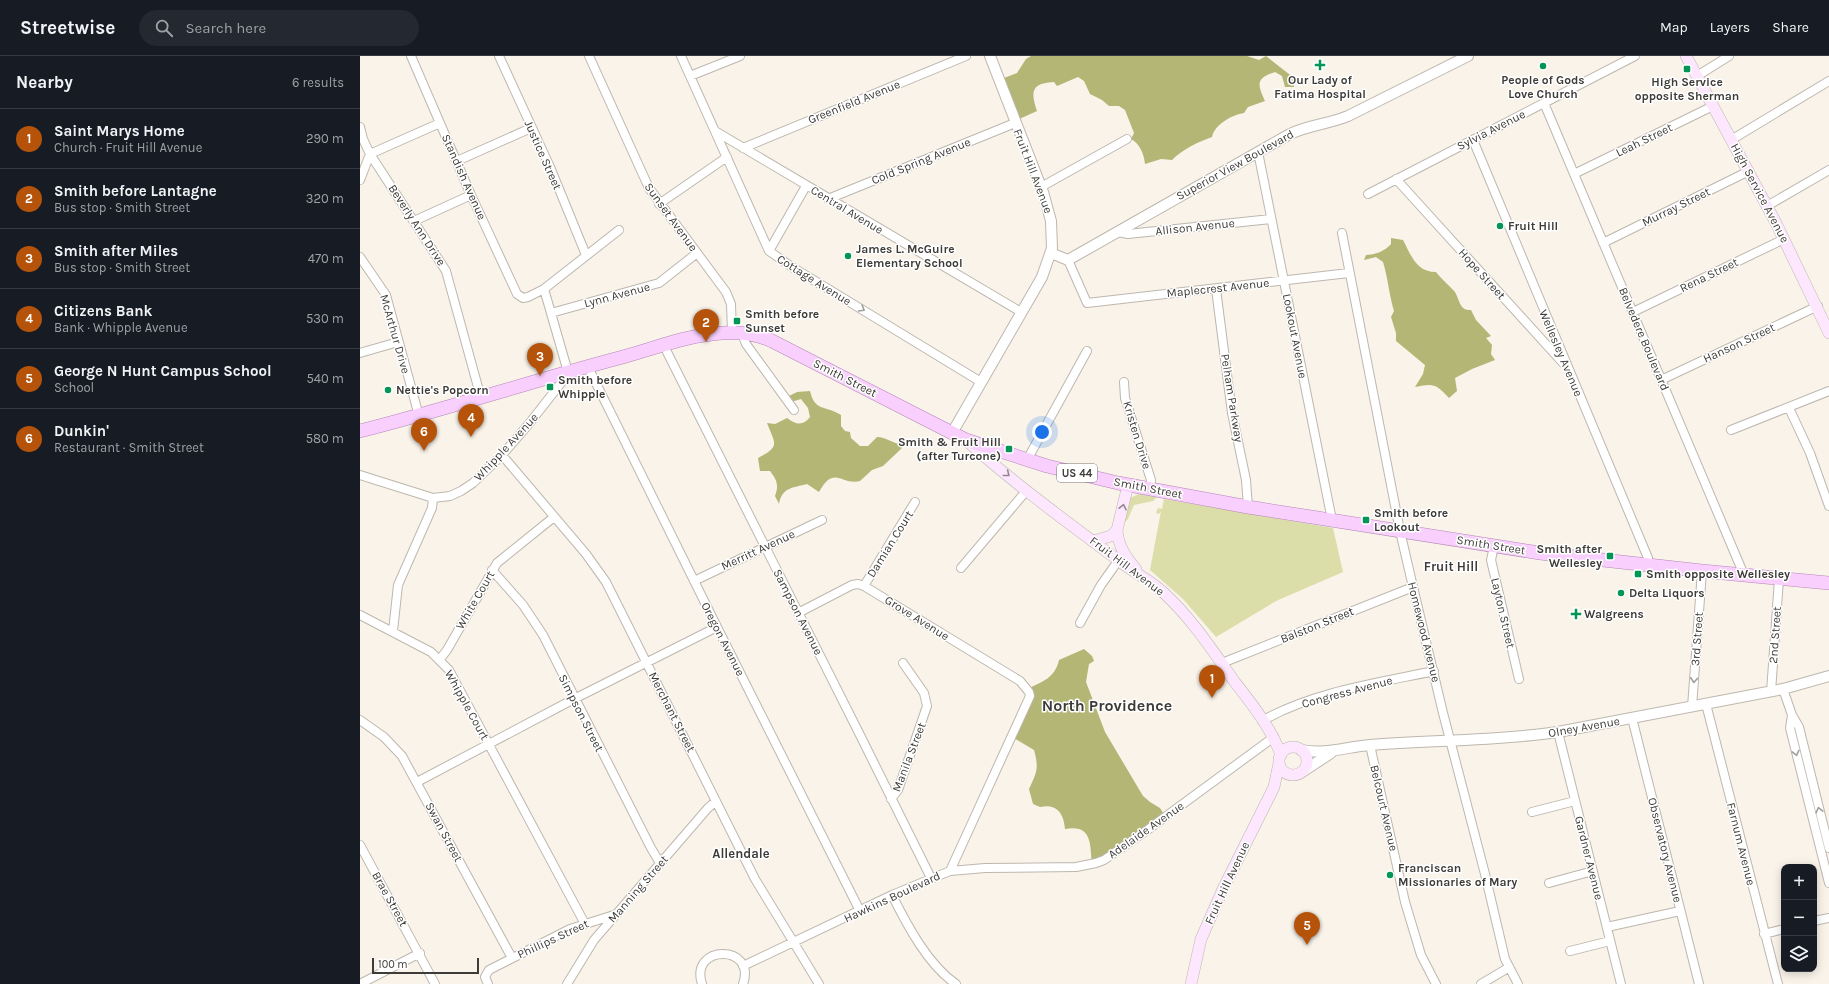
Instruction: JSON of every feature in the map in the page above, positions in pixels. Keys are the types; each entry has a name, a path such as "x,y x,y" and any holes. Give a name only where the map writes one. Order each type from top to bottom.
{"main road":[{"name":"High Service Avenue","path":"1686,56 1731,140 1750,171 1818,306 1829,333"},
{"name":"Smith Street","path":"360,431 419,416 588,366 710,334 737,333 765,338 772,341 966,440 1027,460 1128,485 1248,507 1574,558 1829,583"},
{"name":"Fruit Hill Avenue","path":"966,440 1118,561 1141,575 1165,594 1195,626 1274,737 1280,759 1274,787 1214,908 1201,939 1192,984"},
{"path":"1128,485 1118,530 1119,541 1123,552 1141,575"},
{"path":"1093,541 1110,536 1118,530"},
{"name":"Fruit Hill Avenue","path":"1274,737 1295,749"},
{"path":"1295,749 1306,759 1306,766 1297,773 1282,770 1280,759 1295,749"},
{"name":"Fruit Hill Avenue","path":"1274,787 1297,773"}],"street":[{"name":"Standish Avenue","path":"410,56 517,294 528,297 544,290"},
{"name":"Justice Street","path":"499,56 586,255"},
{"name":"Sunset Avenue","path":"588,56 638,168 659,204 721,285 729,299 737,333"},
{"name":"Cottage Avenue","path":"681,56 770,251 792,267 981,382"},
{"path":"690,76 740,56"},
{"name":"Greenfield Avenue","path":"743,148 966,56"},
{"name":"Fruit Hill Avenue","path":"952,433 1045,270 1051,253 1053,237 1051,221 1041,187 990,56"},
{"name":"Superior View Boulevard","path":"1068,260 1298,130 1335,121 1362,110 1468,56"},
{"name":"Sylvia Avenue","path":"1368,194 1635,56"},
{"path":"1697,76 1729,56"},
{"path":"1731,140 1829,81"},
{"name":"Belvedere Boulevard","path":"1544,103 1744,575"},
{"name":"Leah Street","path":"1574,174 1713,106"},
{"path":"360,180 370,154 440,123"},
{"name":"Cold Spring Avenue","path":"828,199 1015,123"},
{"name":"Beverly Ann Drive","path":"360,127 363,139 370,154 446,271 481,398"},
{"path":"457,161 531,128"},
{"name":"Central Avenue","path":"715,131 1021,312"},
{"path":"1041,187 1127,139"},
{"name":"Wellesley Avenue","path":"1473,140 1567,368 1645,551 1649,565"},
{"name":"Lookout Avenue","path":"1258,152 1332,520"},
{"path":"659,204 727,157"},
{"path":"1768,206 1829,170"},
{"name":"Murray Street","path":"1603,243 1750,171"},
{"name":"Hope Street","path":"1396,179 1567,368"},
{"path":"770,251 806,186"},
{"path":"414,221 471,194"},
{"name":"Allison Avenue","path":"1118,232 1128,234 1271,219"},
{"path":"568,372 544,290 619,230"},
{"name":"Homewood Avenue","path":"1342,234 1400,531 1486,874 1505,959 1508,968 1518,984"},
{"name":"Rena Street","path":"1633,312 1784,239"},
{"name":"Lynn Avenue","path":"551,313 659,283 697,253"},
{"path":"1051,253 1068,260"},
{"name":"McArthur Drive","path":"360,257 386,295 419,416"},
{"name":"Maplecrest Avenue","path":"1068,260 1087,303 1349,274"},
{"name":"Pelham Parkway","path":"1216,289 1232,413 1246,480 1248,507"},
{"name":"Hanson Street","path":"1661,380 1818,306"},
{"path":"737,333 794,410"},
{"path":"360,353 398,342"},
{"name":"Sampson Avenue","path":"664,346 931,878"},
{"path":"1027,460 1087,351"},
{"name":"Oregon Avenue","path":"588,366 860,911"},
{"name":"Whipple Avenue","path":"360,475 433,498 450,496 468,487 502,455 562,383 568,372"},
{"name":"Kristen Drive","path":"1124,382 1125,398 1151,480 1150,489"},
{"path":"1731,430 1829,391"},
{"path":"1789,408 1810,453 1829,506"},
{"name":"Merchant Street","path":"502,455 606,582 755,878 819,984"},
{"path":"961,568 1027,490"},
{"path":"393,631 398,585 432,508 433,498"},
{"name":"Damian Court","path":"864,586 915,502"},
{"name":"White Court","path":"440,659 447,650 492,570 503,557 554,517"},
{"name":"Merritt Avenue","path":"694,581 822,520"},
{"name":"Layton Street","path":"1494,546 1491,560 1519,679"},
{"path":"1080,623 1101,585 1118,561"},
{"name":"Simpson Street","path":"492,570 531,617 543,635 660,863"},
{"name":"3rd Street","path":"1692,707 1702,571"},
{"name":"2nd Street","path":"1771,692 1779,579"},
{"path":"798,613 852,585 858,584 864,586"},
{"name":"Grove Avenue","path":"864,586 1020,681 1029,692"},
{"name":"Balston Street","path":"1222,663 1413,586"},
{"name":"Whipple Court","path":"360,615 393,631 431,652 440,659 453,677 586,924"},
{"path":"417,782 574,698 717,627"},
{"name":"Manila Street","path":"891,799 898,790 925,714 927,698 903,663"},
{"name":"Congress Avenue","path":"1262,721 1274,714 1320,697 1434,670"},
{"name":"Olney Avenue","path":"1295,749 1314,753 1370,746 1521,738 1771,692 1829,676"},
{"path":"1783,689 1798,727 1829,848"},
{"name":"Hawkins Boulevard","path":"743,966 892,895 950,871 1028,702 1029,692"},
{"name":"Farnum Avenue","path":"1706,704 1778,984"},
{"path":"1792,715 1790,728 1829,883"},
{"name":"Observatory Avenue","path":"1632,718 1699,983"},
{"name":"Swan Street","path":"360,720 392,745 402,756 512,958"},
{"name":"Gardner Avenue","path":"1558,732 1621,984"},
{"name":"Adelaide Avenue","path":"950,871 985,868 1076,867 1104,860 1152,827 1274,737"},
{"name":"Belcourt Avenue","path":"1370,746 1404,902 1421,955 1436,984"},
{"name":"Olney Avenue","path":"1297,773 1335,751"},
{"name":"Manning Street","path":"567,984 594,940 708,808 716,801"},
{"path":"1532,812 1575,801"},
{"name":"Brae Street","path":"360,844 420,953 435,984"},
{"path":"1549,883 1593,871"},
{"path":"892,895 931,960 943,974 956,984"},
{"path":"1607,927 1680,911"},
{"name":"Phillips Street","path":"488,984 485,977 486,972 512,958 586,924 617,913"},
{"path":"1817,921 1829,918"},
{"path":"1764,934 1781,930"},
{"path":"1570,951 1610,941"},
{"path":"360,984 420,953"},
{"path":"702,984 702,968 704,963 713,955 724,953 735,957 743,966 745,977 743,984"},
{"path":"1481,984 1508,968"}],"green space":[{"path":"1031,56 1247,56 1259,60 1266,56 1294,78 1294,87 1285,87 1282,76 1275,72 1269,74 1261,79 1260,82 1265,101 1248,107 1244,113 1234,116 1220,124 1212,137 1191,146 1172,160 1161,159 1145,164 1141,150 1131,139 1134,133 1125,110 1119,106 1109,106 1102,100 1090,94 1084,81 1078,77 1057,86 1054,82 1040,84 1036,87 1033,94 1037,111 1015,121 999,80 1017,73 1026,59"},
{"path":"1391,238 1403,240 1415,262 1419,266 1429,271 1436,272 1455,292 1462,307 1471,310 1476,320 1491,336 1486,338 1492,345 1491,354 1495,360 1472,369 1455,378 1457,391 1449,398 1438,387 1426,385 1415,387 1423,374 1425,365 1396,341 1396,333 1391,317 1394,311 1383,262 1376,257 1364,260 1366,255 1386,249 1391,244"},
{"path":"810,391 812,398 818,405 841,415 841,426 845,431 850,432 851,438 860,446 868,446 877,437 900,444 902,448 883,466 872,470 860,481 854,482 838,478 829,479 819,492 807,484 789,489 785,491 780,498 779,504 775,496 777,489 776,480 770,471 760,471 758,458 770,450 774,444 774,440 767,423 775,424 787,418 799,424 805,422 810,417 808,408 801,399 791,402 785,398 797,392"},
{"path":"1139,494 1157,497 1153,501 1134,505 1128,519 1124,523 1130,498"},
{"path":"1164,499 1333,528 1343,572 1276,601 1216,637 1183,599 1150,570 1161,511 1159,514 1156,513 1158,508 1162,509"},
{"path":"1084,649 1092,656 1094,661 1089,664 1086,682 1105,732 1143,796 1160,808 1167,819 1092,866 1090,844 1085,833 1074,828 1065,829 1061,814 1055,808 1046,806 1040,807 1033,804 1029,789 1037,766 1034,750 1014,738 1030,701 1027,689 1047,679 1054,671 1059,660"}],"place":[{"name":"Our Lady of Fatima Hospital","path":"1320,65"},
{"name":"People of Gods Love Church","path":"1543,66"},
{"name":"High Service opposite Sherman","path":"1687,69"},
{"name":"Fruit Hill","path":"1500,226"},
{"name":"James L. McGuire Elementary School","path":"848,256"},
{"name":"Smith before Sunset","path":"737,321"},
{"name":"Smith before Lantagne","path":"706,342"},
{"name":"Smith after Miles","path":"540,376"},
{"name":"Smith before Whipple","path":"550,387"},
{"name":"Nettie's Popcorn","path":"388,390"},
{"name":"Citizens Bank","path":"471,437"},
{"name":"Smith & Fruit Hill (after Turcone)","path":"1009,449"},
{"name":"Dunkin'","path":"424,451"},
{"name":"Smith before Lookout","path":"1366,520"},
{"name":"Smith after Wellesley","path":"1610,556"},
{"name":"Smith opposite Wellesley","path":"1638,574"},
{"name":"Delta Liquors","path":"1621,593"},
{"name":"Walgreens","path":"1576,614"},
{"name":"Saint Marys Home","path":"1212,698"},
{"name":"Franciscan Missionaries of Mary","path":"1390,875"},
{"name":"George N Hunt Campus School","path":"1307,945"}],"district":[{"name":"Fruit Hill","path":"1451,566"},
{"name":"North Providence","path":"1107,705"},
{"name":"Allendale","path":"741,853"}]}
